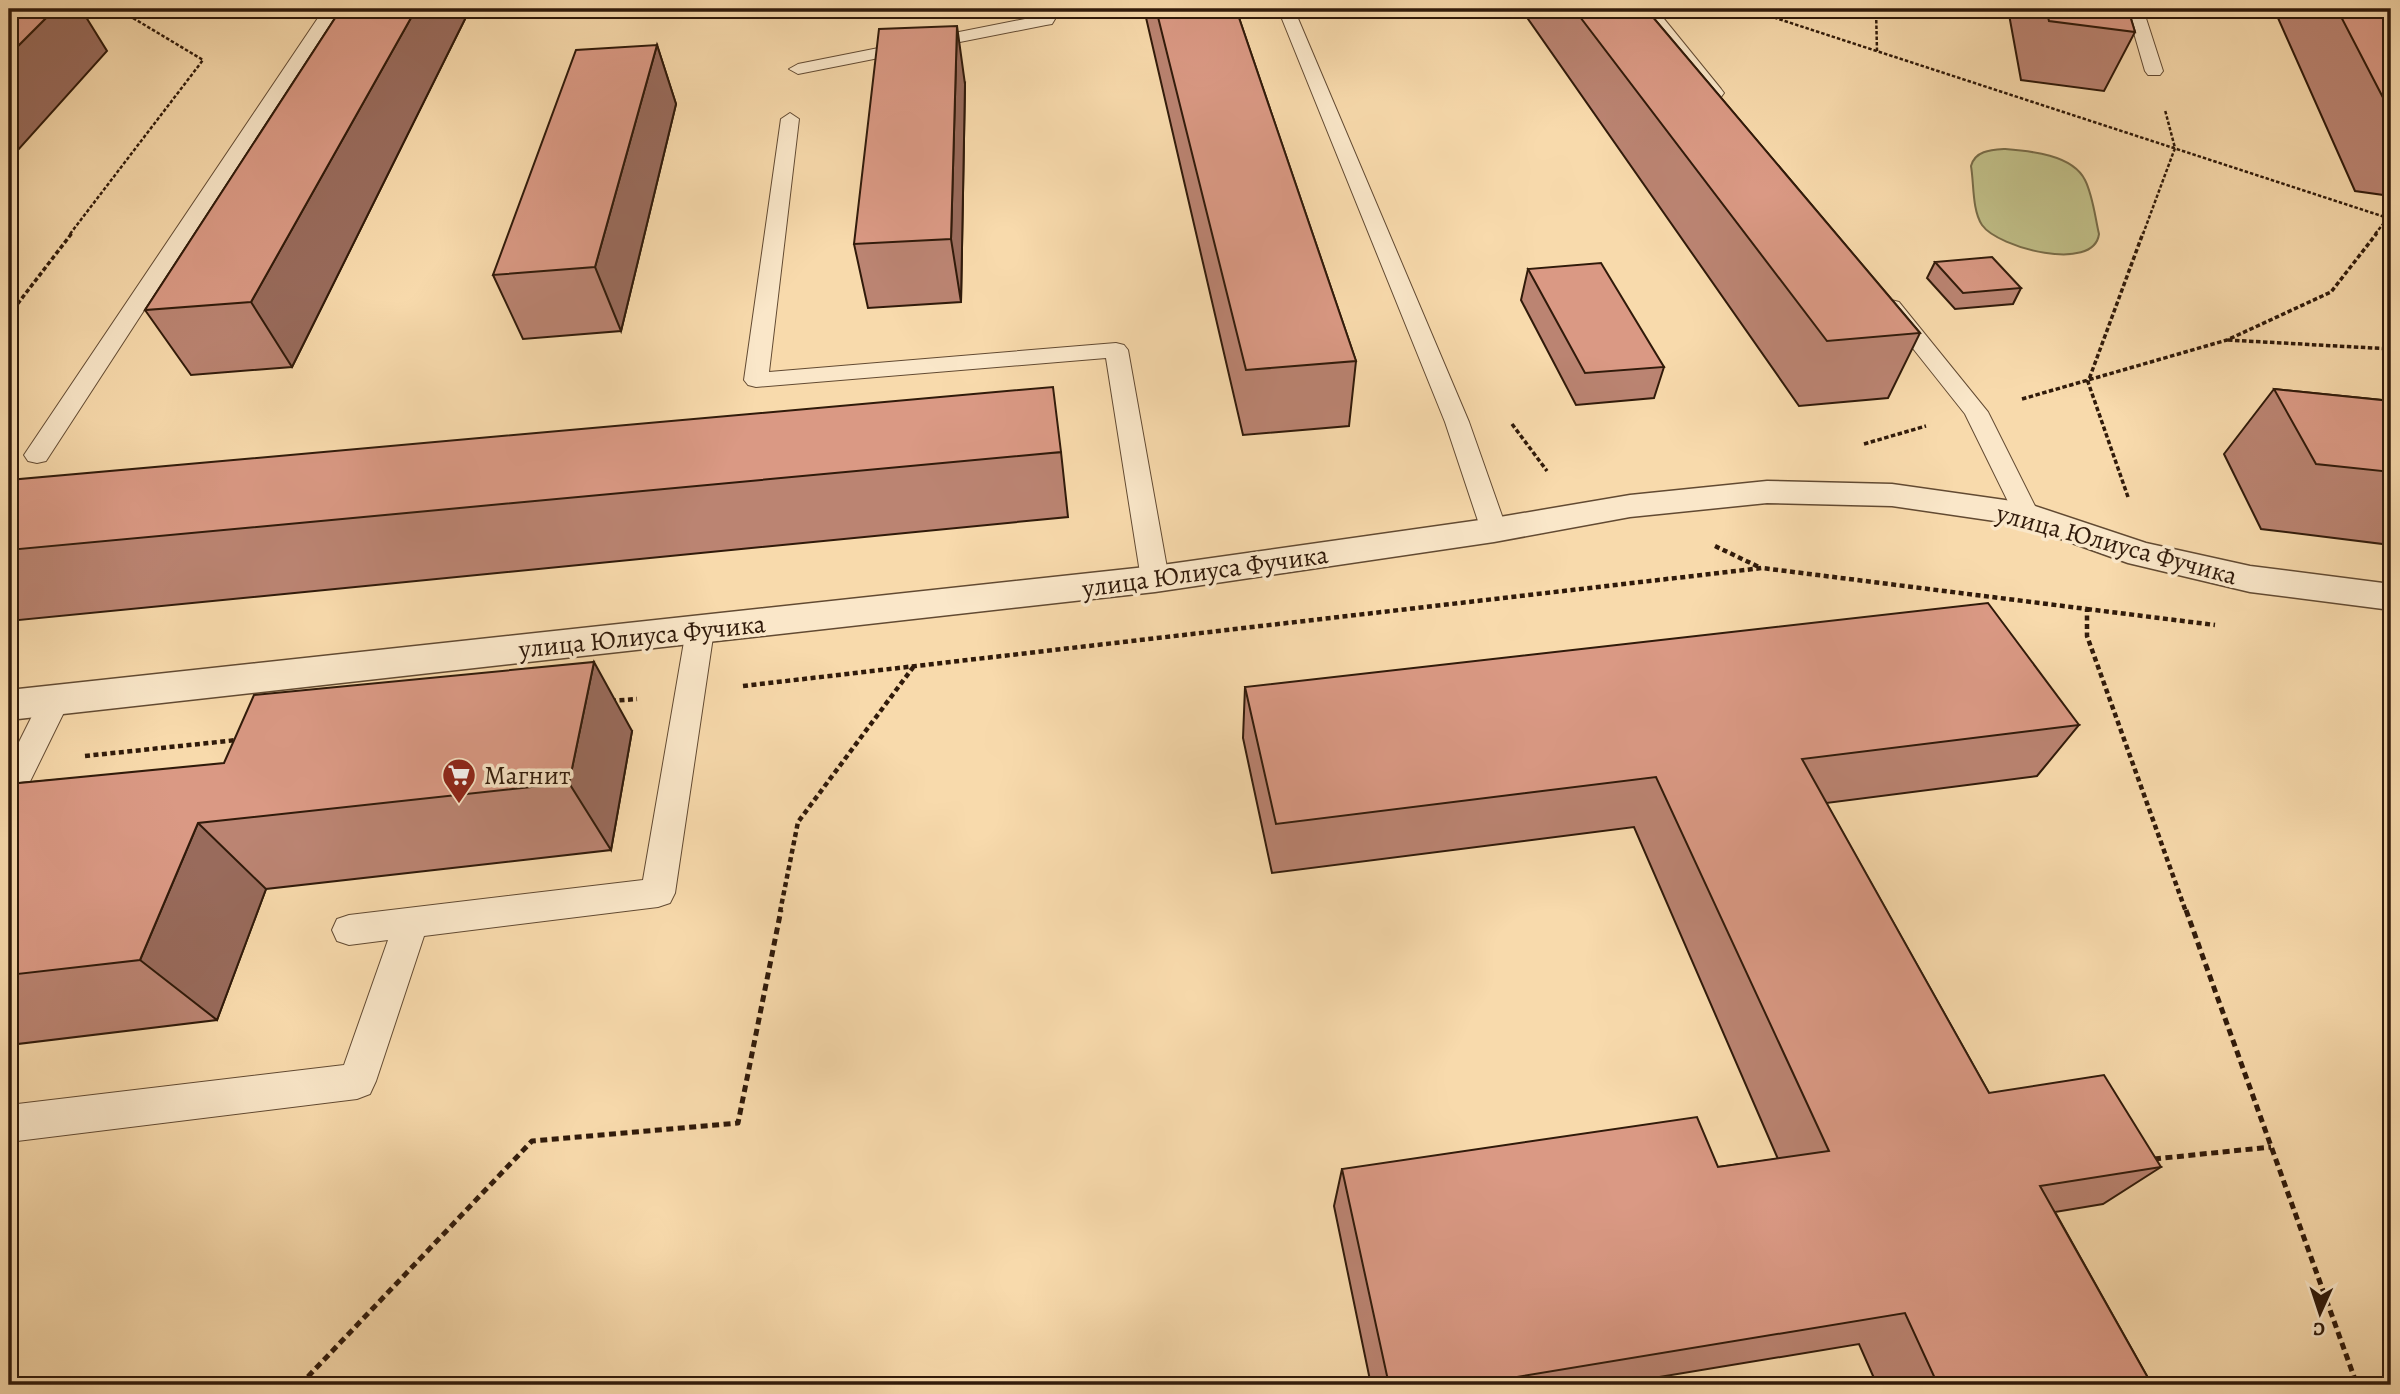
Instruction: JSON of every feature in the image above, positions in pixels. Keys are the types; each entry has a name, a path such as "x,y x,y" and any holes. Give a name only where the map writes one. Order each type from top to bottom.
{"street":[{"name":"улица Юлиуса Фучика","path":"9,705 1155,579 1494,530 1630,506 1768,492 1892,495 2026,514 2152,557 2250,579 2391,597"}],"lane":[{"path":"37,455 332,9"},
{"path":"797,69 1046,20 1053,9"},
{"path":"1286,9 1457,422 1494,530"},
{"path":"1647,9 1725,104"},
{"path":"2135,9 2154,71"},
{"path":"790,119 756,380 1116,350 1155,579"},
{"path":"1881,295 1976,412 2026,514"},
{"path":"349,930 658,893 700,629"},
{"path":"9,793 55,700"},
{"path":"9,1124 357,1081 412,922"}],"path":[{"path":"9,315 203,60 118,9"},
{"path":"1748,9 2390,219 2330,292 2227,340 1976,412"},
{"path":"1877,9 1877,51"},
{"path":"2131,504 2088,382 2175,148"},
{"path":"2227,340 2391,349"},
{"path":"606,702 1762,568 2087,609 2088,636 2357,1385"},
{"path":"300,1385 532,1141 738,1123 798,822 914,666"},
{"path":"26,762 246,739"},
{"path":"2149,1160 2271,1147"}],"shaded area":[{"path":"2004,149 2060,159 2079,171 2090,193 2099,234 2093,246 2081,252 2045,253 2006,242 1991,234 1982,225 1975,204 1971,166 1980,154"}],"building":[{"path":"9,9 55,9 9,55"},
{"path":"341,9 416,9 251,302 145,310"},
{"path":"1156,9 1236,9 1356,361 1246,370"},
{"path":"1574,9 1646,9 1920,333 1827,341"},
{"path":"2046,9 2128,9 2135,32 2049,21"},
{"path":"2337,9 2391,9 2391,113"},
{"path":"957,26 951,239 854,244 879,29"},
{"path":"657,45 595,267 493,275 576,50"},
{"path":"1992,257 2021,288 1963,293 1935,262"},
{"path":"1601,263 1664,367 1585,373 1528,269"},
{"path":"1053,387 1061,452 9,550 9,480"},
{"path":"2274,389 2391,401 2391,472 2316,464"},
{"path":"1988,603 2079,725 1802,759 1989,1093 2104,1075 2161,1167 2040,1186 2152,1385 1938,1385 1905,1313 1468,1385 1389,1385 1342,1169 1697,1117 1718,1167 1829,1151 1656,777 1276,824 1245,687"},
{"path":"594,662 569,783 198,823 140,960 9,975 9,784 224,763 254,695"}],"place":[{"name":"Магнит","path":"459,805"}]}
